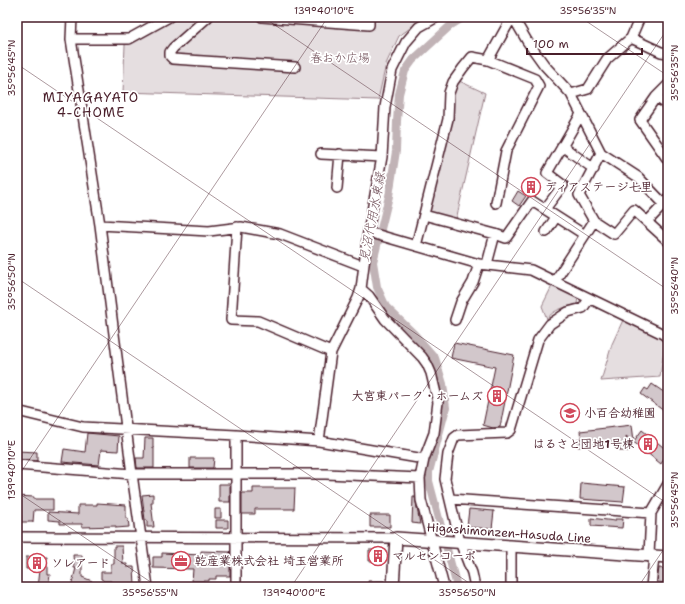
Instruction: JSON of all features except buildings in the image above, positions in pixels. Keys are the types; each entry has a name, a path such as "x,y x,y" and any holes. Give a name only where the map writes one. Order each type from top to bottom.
{"main road":[{"name":"Higashimonzen-Hasuda Line","path":"396,538 668,557"},
{"path":"393,587 396,538"}],"street":[{"path":"72,17 72,39 100,225 148,587"},
{"path":"72,39 129,39 169,17"},
{"path":"208,17 173,48 170,52 170,56 173,59 294,67"},
{"path":"262,17 369,25 369,17"},
{"path":"319,441 331,352 361,289 363,266 371,233 382,157 385,107 392,70 406,42 418,27 437,17"},
{"path":"488,60 512,17 545,66 571,94 601,153 638,177 666,202 647,222"},
{"path":"571,94 588,89 608,59 631,38 640,17"},
{"path":"631,38 661,52 668,53"},
{"path":"416,246 448,119 449,93 453,82 472,57 488,60 535,79 539,86 506,151 496,203"},
{"path":"535,79 545,66"},
{"path":"668,85 656,97 640,120 668,160"},
{"path":"656,97 668,105"},
{"path":"545,209 563,185 547,173 581,114"},
{"path":"562,146 594,169"},
{"path":"601,153 594,169 579,195 594,221 614,234 634,210 666,236"},
{"path":"321,154 382,157"},
{"path":"337,188 340,154"},
{"path":"424,215 506,238 532,201 585,235"},
{"path":"546,232 556,217"},
{"path":"555,281 594,221"},
{"path":"100,225 209,231 241,227 280,234 363,266"},
{"path":"236,227 231,320 258,321 331,352"},
{"path":"371,233 483,264 531,270 589,299 666,333"},
{"path":"455,320 461,302 483,264 494,234"},
{"path":"361,289 369,296 385,319 422,357 431,373 438,402 434,433 424,459 420,478 421,500 434,541 444,587"},
{"path":"475,587 472,573 455,542 450,499 445,479 448,454 454,438 458,434 507,433 511,430 538,340 550,324 568,312 583,308 589,299"},
{"path":"17,411 83,427 319,441 424,459"},
{"path":"236,435 236,587"},
{"path":"17,465 132,474 326,474 420,478"},
{"path":"651,587 651,513 668,484"},
{"path":"450,499 651,513"},
{"path":"17,537 396,538"},
{"path":"511,546 511,587"}],"green space":[{"name":"春おか広場","path":"177,17 426,17 399,36 386,64 378,100 123,92 125,45 171,22"},
{"path":"455,79 485,93 456,220 428,211"},
{"path":"552,286 578,297 577,304 556,311 547,319 542,306"},
{"path":"623,320 657,336 665,343 660,377 601,381 612,344"}],"waterway":[{"name":"見沼代用水東縁","path":"457,587 429,481 429,472 446,408 443,384 435,358 414,334 386,307 377,287 373,262 389,196 396,151 399,94 405,71 413,60 451,25 464,17"}],"place":[{"name":"ディアステージ七里","path":"531,187"},
{"name":"大宮東パーク・ホームズ","path":"497,396"},
{"name":"小百合幼稚園","path":"570,413"},
{"name":"はるさと団地1号棟","path":"648,444"},
{"name":"マルセンコーポ","path":"378,556"},
{"name":"乾産業株式会社 埼玉営業所","path":"181,561"},
{"name":"ソレアード","path":"37,563"}],"district":[{"name":"MIYAGAYATO 4-CHOME","path":"91,104"}]}
